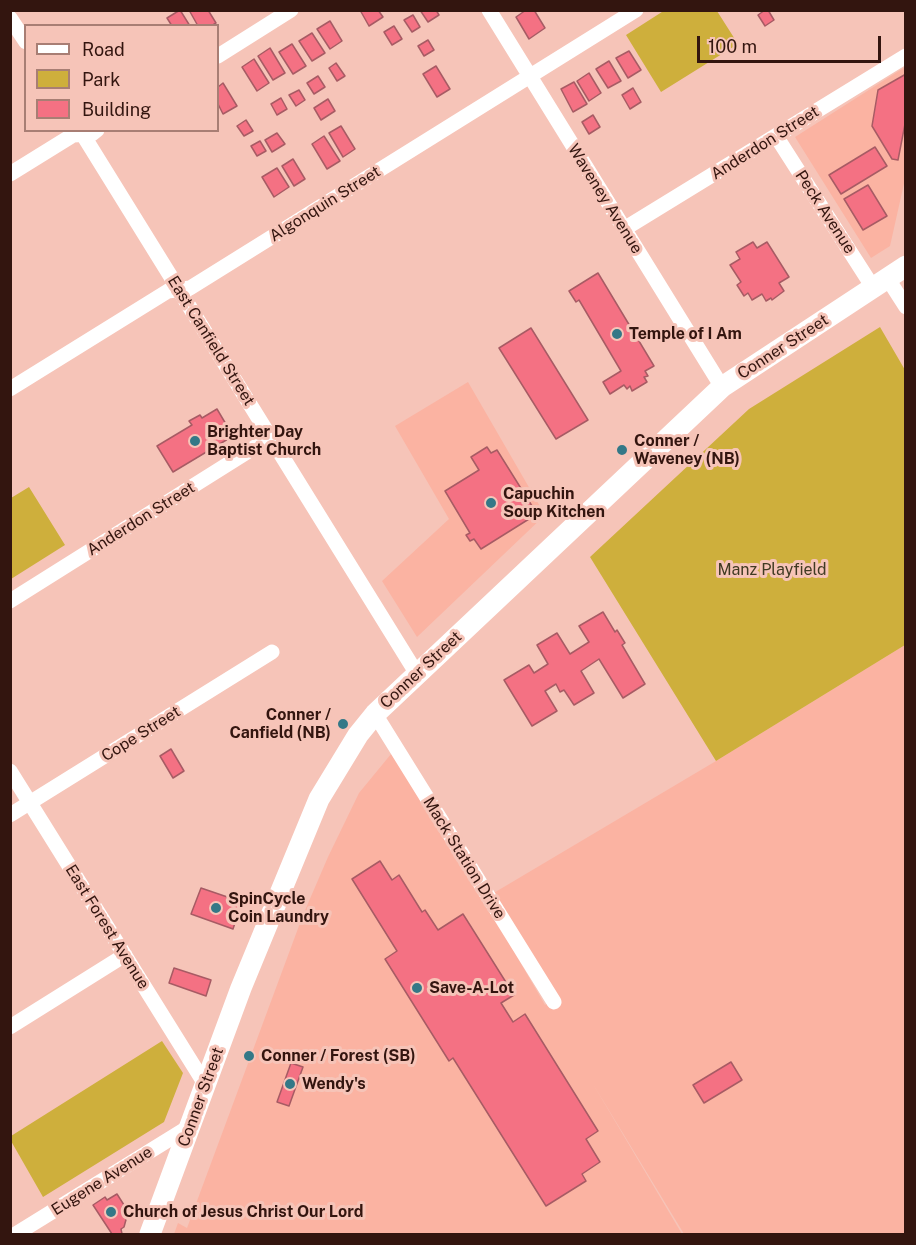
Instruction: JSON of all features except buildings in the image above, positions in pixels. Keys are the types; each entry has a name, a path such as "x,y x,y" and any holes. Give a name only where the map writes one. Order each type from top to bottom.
{"main road":[{"name":"Conner Street","path":"150,1234 241,988 319,799 358,735 375,714 722,387 906,266"}],"street":[{"path":"219,55 291,10"},
{"name":"Waveney Avenue","path":"489,10 722,387"},
{"name":"Algonquin Street","path":"10,389 168,291 190,288 636,10"},
{"path":"10,18 24,39"},
{"name":"Anderdon Street","path":"624,229 906,56"},
{"path":"10,174 73,135 87,132"},
{"name":"East Canfield Street","path":"87,132 178,290 417,674"},
{"name":"Peck Avenue","path":"776,136 881,284 906,307"},
{"name":"Anderdon Street","path":"10,601 271,437"},
{"name":"Cope Street","path":"10,815 272,652"},
{"name":"Mack Station Drive","path":"375,714 554,1002"},
{"name":"East Forest Avenue","path":"10,771 205,1084"},
{"path":"10,1026 125,955"},
{"name":"Eugene Avenue","path":"16,1234 189,1127"}],"shaded area":[{"path":"905,67 905,179 890,246 871,258 795,137"},
{"path":"468,382 545,515 417,637 382,581 449,519 395,426"},
{"path":"905,645 905,1234 684,1234 593,1084 682,1234 174,1234 178,1223 187,1228 303,915 328,857 359,793 396,748 545,1005 557,997 492,894"}],"green space":[{"path":"665,10 717,11 738,44 661,92 626,35"},
{"name":"Manz Playfield","path":"880,327 905,370 905,645 716,761 590,557 749,409"},
{"path":"29,487 65,545 11,579 11,498"},
{"path":"162,1041 183,1073 164,1122 43,1197 11,1141 11,1136"}],"place":[{"name":"Temple of I Am","path":"617,334"},
{"name":"Brighter Day Baptist Church","path":"195,441"},
{"name":"Conner / Waveney (NB)","path":"622,450"},
{"name":"Capuchin Soup Kitchen","path":"491,503"},
{"name":"Conner / Canfield (NB)","path":"343,724"},
{"name":"SpinCycle Coin Laundry","path":"216,908"},
{"name":"Save-A-Lot","path":"417,988"},
{"name":"Conner / Forest (SB)","path":"249,1056"},
{"name":"Wendy's","path":"290,1084"},
{"name":"Church of Jesus Christ Our Lord","path":"111,1212"}]}
